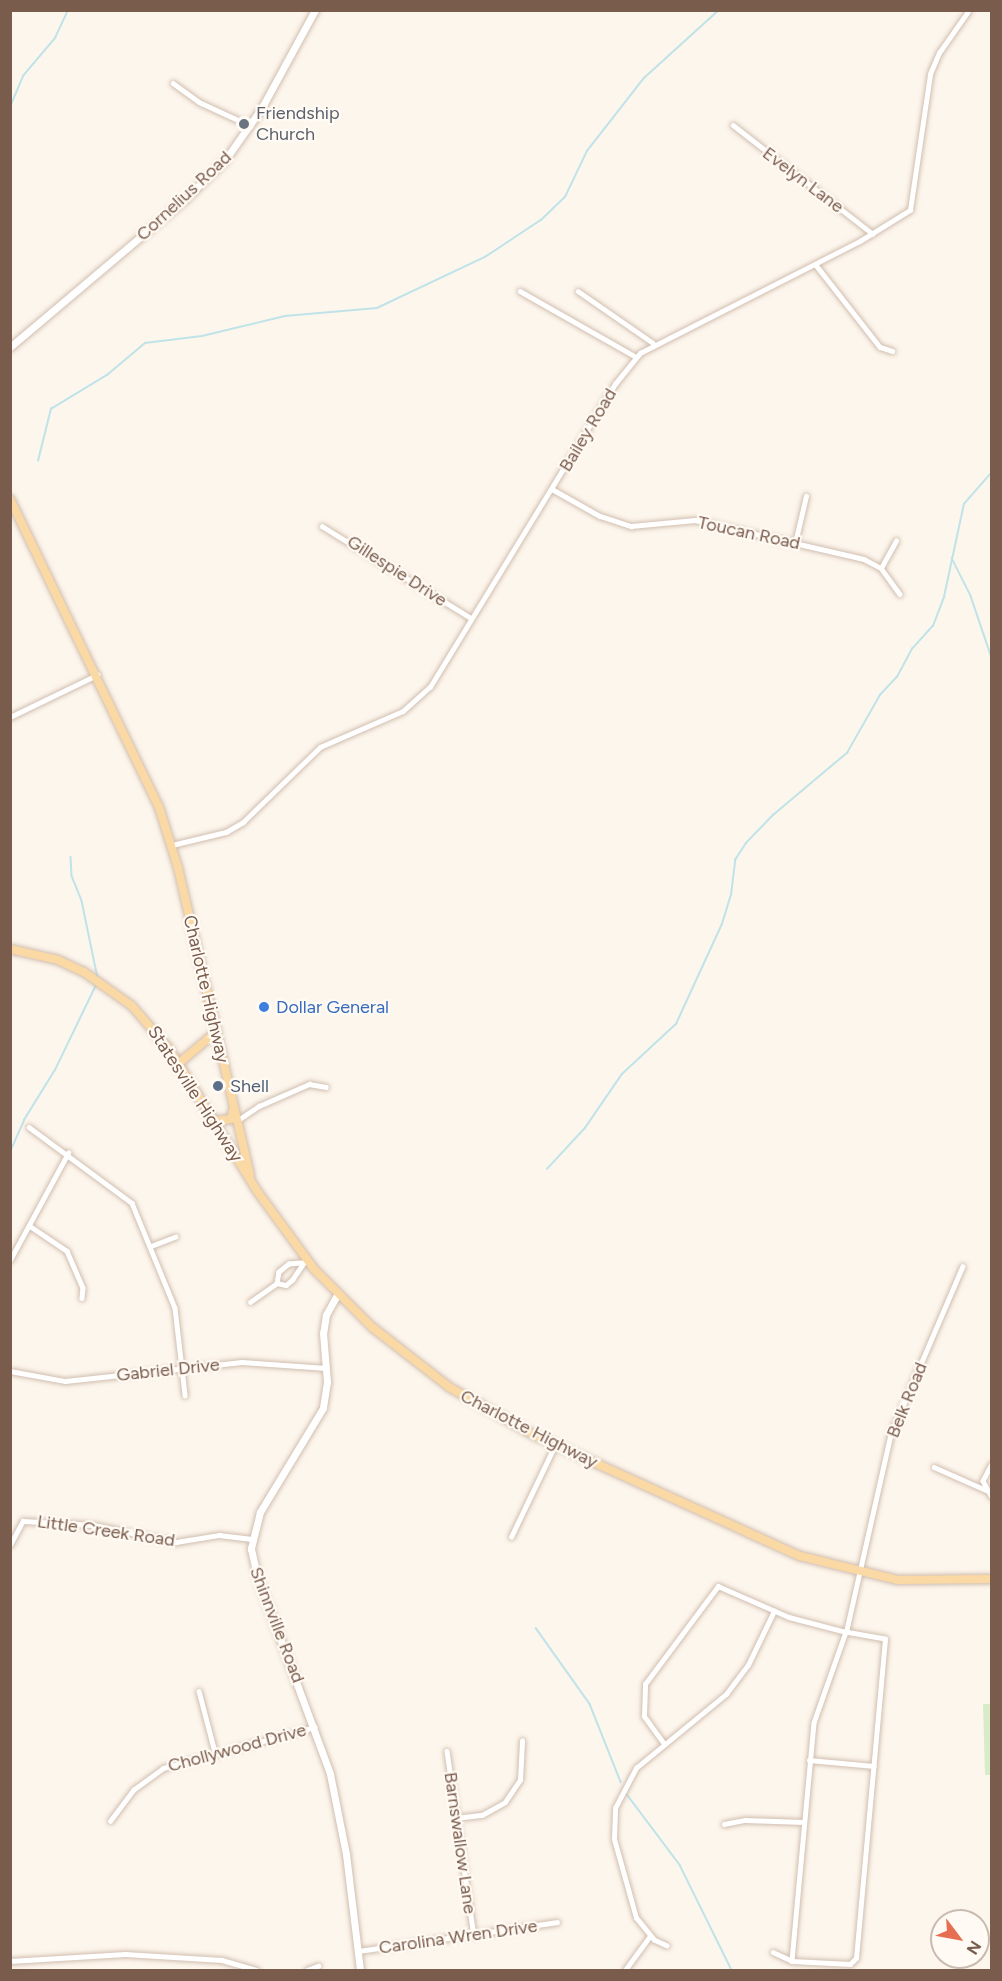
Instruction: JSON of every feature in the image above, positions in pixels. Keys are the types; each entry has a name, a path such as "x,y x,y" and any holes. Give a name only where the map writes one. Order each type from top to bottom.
{"main road":[{"name":"Charlotte Highway","path":"10,499 148,780 172,845 250,1178 304,1261 337,1295 410,1359 449,1388 555,1445 775,1546 862,1573 936,1583 992,1580"},
{"name":"Statesville Highway","path":"10,949 58,960 110,987 153,1027 250,1178"},
{"path":"178,1064 216,1032"},
{"path":"215,1121 231,1119 234,1108"},
{"path":"226,1138 234,1108"},
{"path":"226,1138 238,1123"}],"street":[{"name":"Cornelius Road","path":"10,347 202,184 251,126 315,10"},
{"name":"Bailey Road","path":"172,845 226,832 243,822 320,747 403,711 432,686 471,618 615,384 636,357 653,343 816,265 873,234 910,210 930,74 939,53 969,10"},
{"path":"173,83 199,102 251,126"},
{"name":"Evelyn Lane","path":"733,125 873,234"},
{"path":"816,265 880,347 892,351"},
{"path":"520,291 636,357"},
{"path":"578,291 653,343"},
{"name":"Toucan Road","path":"552,489 600,516 631,526 695,520 864,559 881,568"},
{"path":"795,543 806,496"},
{"name":"Gillespie Drive","path":"322,526 471,618"},
{"path":"896,541 881,568 900,594"},
{"path":"10,717 97,675"},
{"path":"238,1123 259,1106 309,1084 326,1087"},
{"path":"29,1126 132,1203 175,1308 185,1395"},
{"path":"10,1260 68,1153"},
{"path":"30,1226 67,1251 83,1288 82,1298"},
{"path":"151,1246 175,1237"},
{"path":"250,1302 277,1282 279,1272 289,1264 304,1261"},
{"path":"277,1282 286,1285 300,1272 304,1261"},
{"name":"Belk Road","path":"792,1961 814,1723 846,1632 862,1573 891,1433 962,1267"},
{"name":"Shinnville Road","path":"337,1295 324,1325 326,1368 323,1408 260,1512 252,1539 258,1579 315,1727 333,1790 359,1952 360,1971"},
{"name":"Gabriel Drive","path":"10,1371 65,1381 242,1362 326,1368"},
{"path":"511,1537 555,1445"},
{"path":"986,1490 985,1475 992,1464"},
{"path":"934,1467 986,1490 992,1497"},
{"name":"Little Creek Road","path":"10,1545 23,1521 93,1526 177,1542 219,1535 252,1539"},
{"path":"664,1744 648,1725 642,1694 649,1677 718,1586 774,1611 846,1632 885,1639 856,1958 850,1964 792,1961 773,1952"},
{"path":"667,1946 650,1936 633,1907 613,1822 627,1779 664,1744 726,1695 748,1665 774,1611"},
{"path":"199,1691 215,1752"},
{"name":"Chollywood Drive","path":"110,1821 144,1780 174,1763 315,1727"},
{"path":"456,1818 482,1815 505,1802 520,1780 522,1741"},
{"name":"Barnswallow Lane","path":"447,1751 474,1935"},
{"path":"809,1760 874,1766"},
{"path":"724,1824 753,1820 804,1822"},
{"name":"Carolina Wren Drive","path":"359,1952 557,1922"},
{"path":"625,1971 650,1936"},
{"path":"10,1961 125,1954 229,1961 257,1971"},
{"path":"307,1971 318,1966"}],"green space":[{"path":"983,1704 991,1704 991,1775 985,1775"}],"waterway":[{"path":"10,107 23,76 55,38 68,10"},
{"path":"38,461 51,409 107,375 145,343 202,336 285,316 377,308 485,257 541,220 565,197 587,151 644,78 719,10"},
{"path":"547,1169 585,1128 622,1074 676,1024 722,924 731,895 735,860 746,843 773,815 847,753 880,695 897,677 912,649 933,626 944,597 964,504 992,472"},
{"path":"952,558 971,596 992,658"},
{"path":"71,857 72,876 82,901 98,978"},
{"path":"10,1152 24,1120 55,1070 96,985"},
{"path":"536,1628 590,1704 621,1782"},
{"path":"626,1793 680,1865 732,1970"}],"place":[{"name":"Friendship Church","path":"244,124"},
{"name":"Dollar General","path":"264,1007"},
{"name":"Shell","path":"218,1086"}]}
